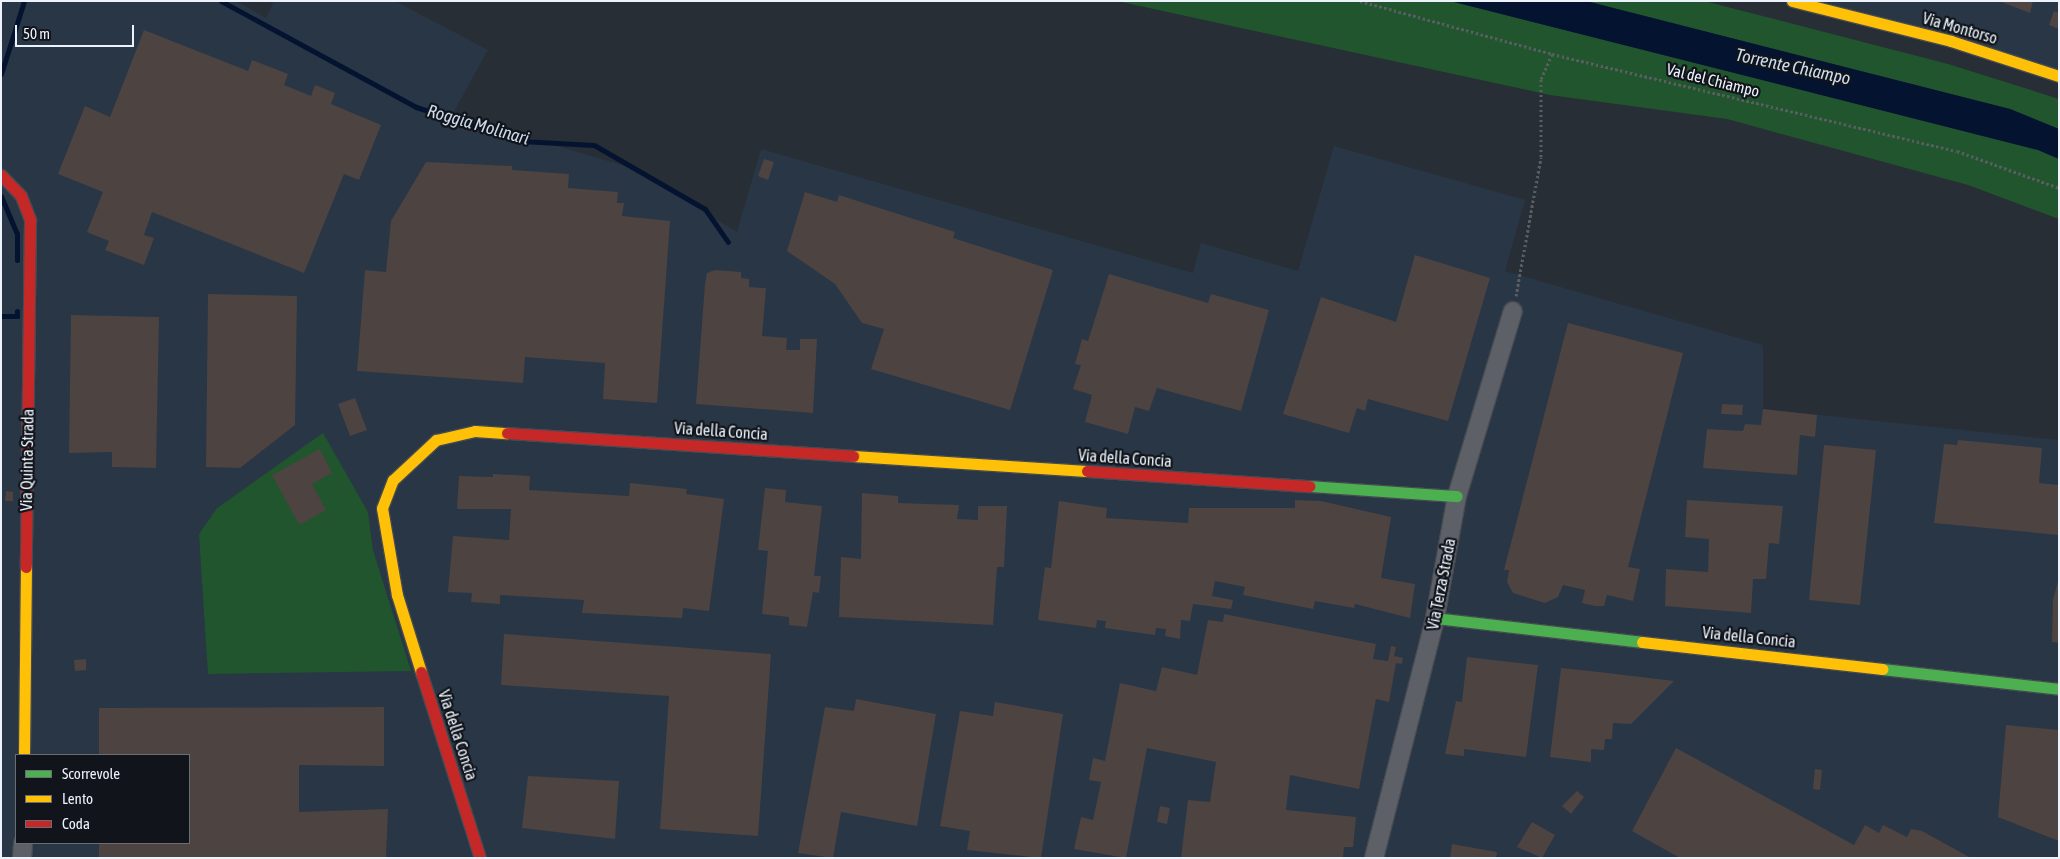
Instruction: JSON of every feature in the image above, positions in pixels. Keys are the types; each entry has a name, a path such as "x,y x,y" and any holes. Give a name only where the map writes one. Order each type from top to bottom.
{"street":[{"name":"Via Montorso","path":"1792,1 1951,41 2059,76"},
{"name":"Via Quinta Strada","path":"1,175 21,196 30,220 24,754"},
{"name":"Via Terza Strada","path":"1374,858 1435,618 1457,496 1513,311"},
{"name":"Via della Concia","path":"480,858 397,595 382,508 393,480 436,440 475,431 1457,496"},
{"name":"Via della Concia","path":"1435,618 2059,689"},
{"path":"22,858 23,844"}],"path":[{"name":"Val del Chiampo","path":"1360,1 1552,54 1957,151 2059,188"},
{"path":"1513,311 1541,157 1541,79 1552,54"}],"shaded area":[{"path":"1,1 236,1 266,18 274,1 395,1 488,50 452,115 632,168 737,232 761,149 1193,273 1201,243 1298,271 1334,146 1525,200 1505,271 1763,345 1763,409 2059,440 2059,858 1,858","holes":["323,434 368,512 373,550 410,671 199,534 217,508"]},
{"path":"1809,1 2059,1 2059,72"}],"green space":[{"path":"1117,1 1450,1 2038,150 2059,159 2059,219 1968,185 1727,119 1550,95"},
{"path":"1586,1 1704,1 1948,64 2059,99 2059,129 2010,109"},
{"path":"323,433 368,512 373,550 411,671 208,674 199,534 217,508"}],"water":[{"name":"Torrente Chiampo","path":"1450,1 1586,1 2010,109 2059,129 2059,159 2038,150"}],"building":[{"path":"1999,1 2033,1 2030,13"},
{"path":"2054,11 2059,13 2059,29 2049,25"},
{"path":"144,30 248,71 252,60 288,74 284,85 311,96 315,85 335,93 331,104 381,125 359,180 344,174 304,273 152,212 144,235 154,238 144,265 105,250 109,241 87,232 103,192 58,174 85,106 110,117"},
{"path":"764,159 774,162 768,180 758,176"},
{"path":"426,162 512,166 512,170 569,174 568,188 618,192 617,203 624,203 622,216 670,221 657,403 603,399 605,363 525,357 523,383 357,371 365,270 386,272 391,221"},
{"path":"805,192 837,202 839,195 955,232 953,238 1053,270 1010,410 871,369 884,329 862,323 835,284 787,251"},
{"path":"1415,255 1490,278 1448,421 1368,399 1365,411 1357,408 1349,433 1283,414 1321,297 1396,322"},
{"path":"715,270 741,272 741,278 749,279 749,287 766,288 762,336 787,338 786,350 800,350 800,339 817,339 813,413 696,404 705,284 707,273"},
{"path":"1109,274 1208,303 1211,294 1269,310 1241,411 1157,388 1149,411 1135,407 1128,434 1085,422 1092,395 1073,389 1081,365 1075,364 1082,339 1088,341"},
{"path":"208,294 297,296 295,425 240,468 206,467"},
{"path":"71,315 159,317 156,468 112,467 112,452 69,453"},
{"path":"1568,323 1683,353 1628,567 1640,569 1633,601 1607,595 1604,606 1595,606 1582,603 1585,590 1563,585 1558,597 1545,603 1513,593 1507,582 1509,570 1504,570"},
{"path":"355,398 367,430 350,436 338,404"},
{"path":"1722,404 1743,405 1742,415 1721,414"},
{"path":"1763,409 1817,415 1815,437 1800,435 1797,475 1703,468 1707,429 1743,431 1745,424 1761,425"},
{"path":"1958,440 2042,448 2039,483 2059,485 2059,535 1934,523 1944,444 1957,445"},
{"path":"1824,445 1876,450 1860,605 1809,600"},
{"path":"320,449 332,473 312,484 326,510 299,525 272,475"},
{"path":"493,474 530,476 529,490 629,496 630,483 687,489 686,494 724,499 709,611 683,608 682,618 582,613 584,600 500,595 500,604 471,602 472,593 448,592 453,536 509,540 511,509 457,509 459,476 493,477"},
{"path":"765,488 786,490 785,502 822,506 814,576 821,576 819,593 813,592 807,627 789,625 789,617 762,614 768,551 758,550"},
{"path":"6,491 13,492 13,501 5,501"},
{"path":"862,493 898,496 898,503 959,505 957,519 978,520 978,506 1007,506 1004,567 997,567 993,625 839,617 841,557 861,559"},
{"path":"1295,500 1321,501 1391,517 1381,578 1415,584 1410,618 1355,604 1354,608 1315,601 1313,609 1243,595 1245,587 1215,581 1212,596 1233,600 1231,609 1193,604 1190,621 1181,620 1180,639 1165,636 1166,629 1156,628 1155,635 1105,628 1106,621 1097,620 1096,628 1038,620 1045,567 1051,568 1059,501 1107,508 1106,518 1188,523 1189,508 1295,508"},
{"path":"1687,500 1783,506 1779,544 1769,543 1766,579 1753,579 1751,613 1665,606 1666,569 1708,572 1709,539 1685,537"},
{"path":"2059,577 2059,643 2052,642 2053,600"},
{"path":"1224,614 1376,644 1373,659 1388,661 1391,646 1396,647 1394,656 1403,658 1402,664 1396,663 1389,702 1376,699 1359,789 1290,775 1286,810 1356,817 1353,847 1344,847 1343,858 1181,858 1188,800 1210,802 1216,762 1147,748 1126,858 1074,849 1081,817 1093,820 1101,782 1089,780 1093,758 1105,761 1120,683 1156,691 1162,667 1197,675 1208,620 1223,622"},
{"path":"504,634 771,654 758,836 660,829 669,696 501,685"},
{"path":"1467,657 1538,665 1526,757 1464,749 1464,756 1445,754 1456,701 1462,702"},
{"path":"86,659 86,670 75,671 74,660"},
{"path":"1561,668 1674,681 1631,724 1613,723 1612,739 1605,739 1604,750 1591,749 1591,762 1550,757"},
{"path":"856,699 936,714 917,826 841,812 833,858 798,853 825,707 854,711"},
{"path":"995,702 1063,714 1041,858 967,850 970,831 940,826 960,711 993,716"},
{"path":"384,707 384,766 299,765 299,812 388,809 386,858 99,858 99,844 190,844 190,754 99,754 99,708"},
{"path":"2006,725 2059,730 2059,841 1998,817"},
{"path":"1676,748 1854,845 1865,825 1879,833 1883,825 1907,837 1911,829 1922,831 1971,858 1680,858 1632,831"},
{"path":"1815,769 1822,770 1820,790 1813,789"},
{"path":"528,776 619,781 615,839 522,828"},
{"path":"1577,791 1584,797 1571,814 1562,806"},
{"path":"1160,806 1170,808 1167,824 1157,822"},
{"path":"1532,822 1555,835 1542,858 1517,847"},
{"path":"1452,844 1497,852 1496,858 1450,858"}],"waterway":[{"name":"Roggia Molinari","path":"1,74 24,1"},
{"name":"Roggia Molinari","path":"221,1 416,107 522,141 594,145 705,209 728,242"},
{"name":"Roggia Molinari","path":"1,196 17,234 17,260"},
{"name":"Roggia Molinari","path":"1,316 17,316 17,311"}],"traffic: fast":[{"path":"1309,486 1457,496"},
{"path":"1435,618 1642,642"},
{"path":"1882,669 2059,689"}],"traffic: slow":[{"path":"1792,1 1951,41 2059,76"},
{"path":"421,672 397,595 382,508 393,480 436,440 475,431 507,433"},
{"path":"853,456 1087,471"},
{"path":"24,754 26,567"},
{"path":"1642,642 1882,669"}],"traffic: jam":[{"path":"1,175 21,196 30,220 26,567"},
{"path":"507,433 853,456"},
{"path":"1087,471 1309,486"},
{"path":"421,672 480,858"}]}
